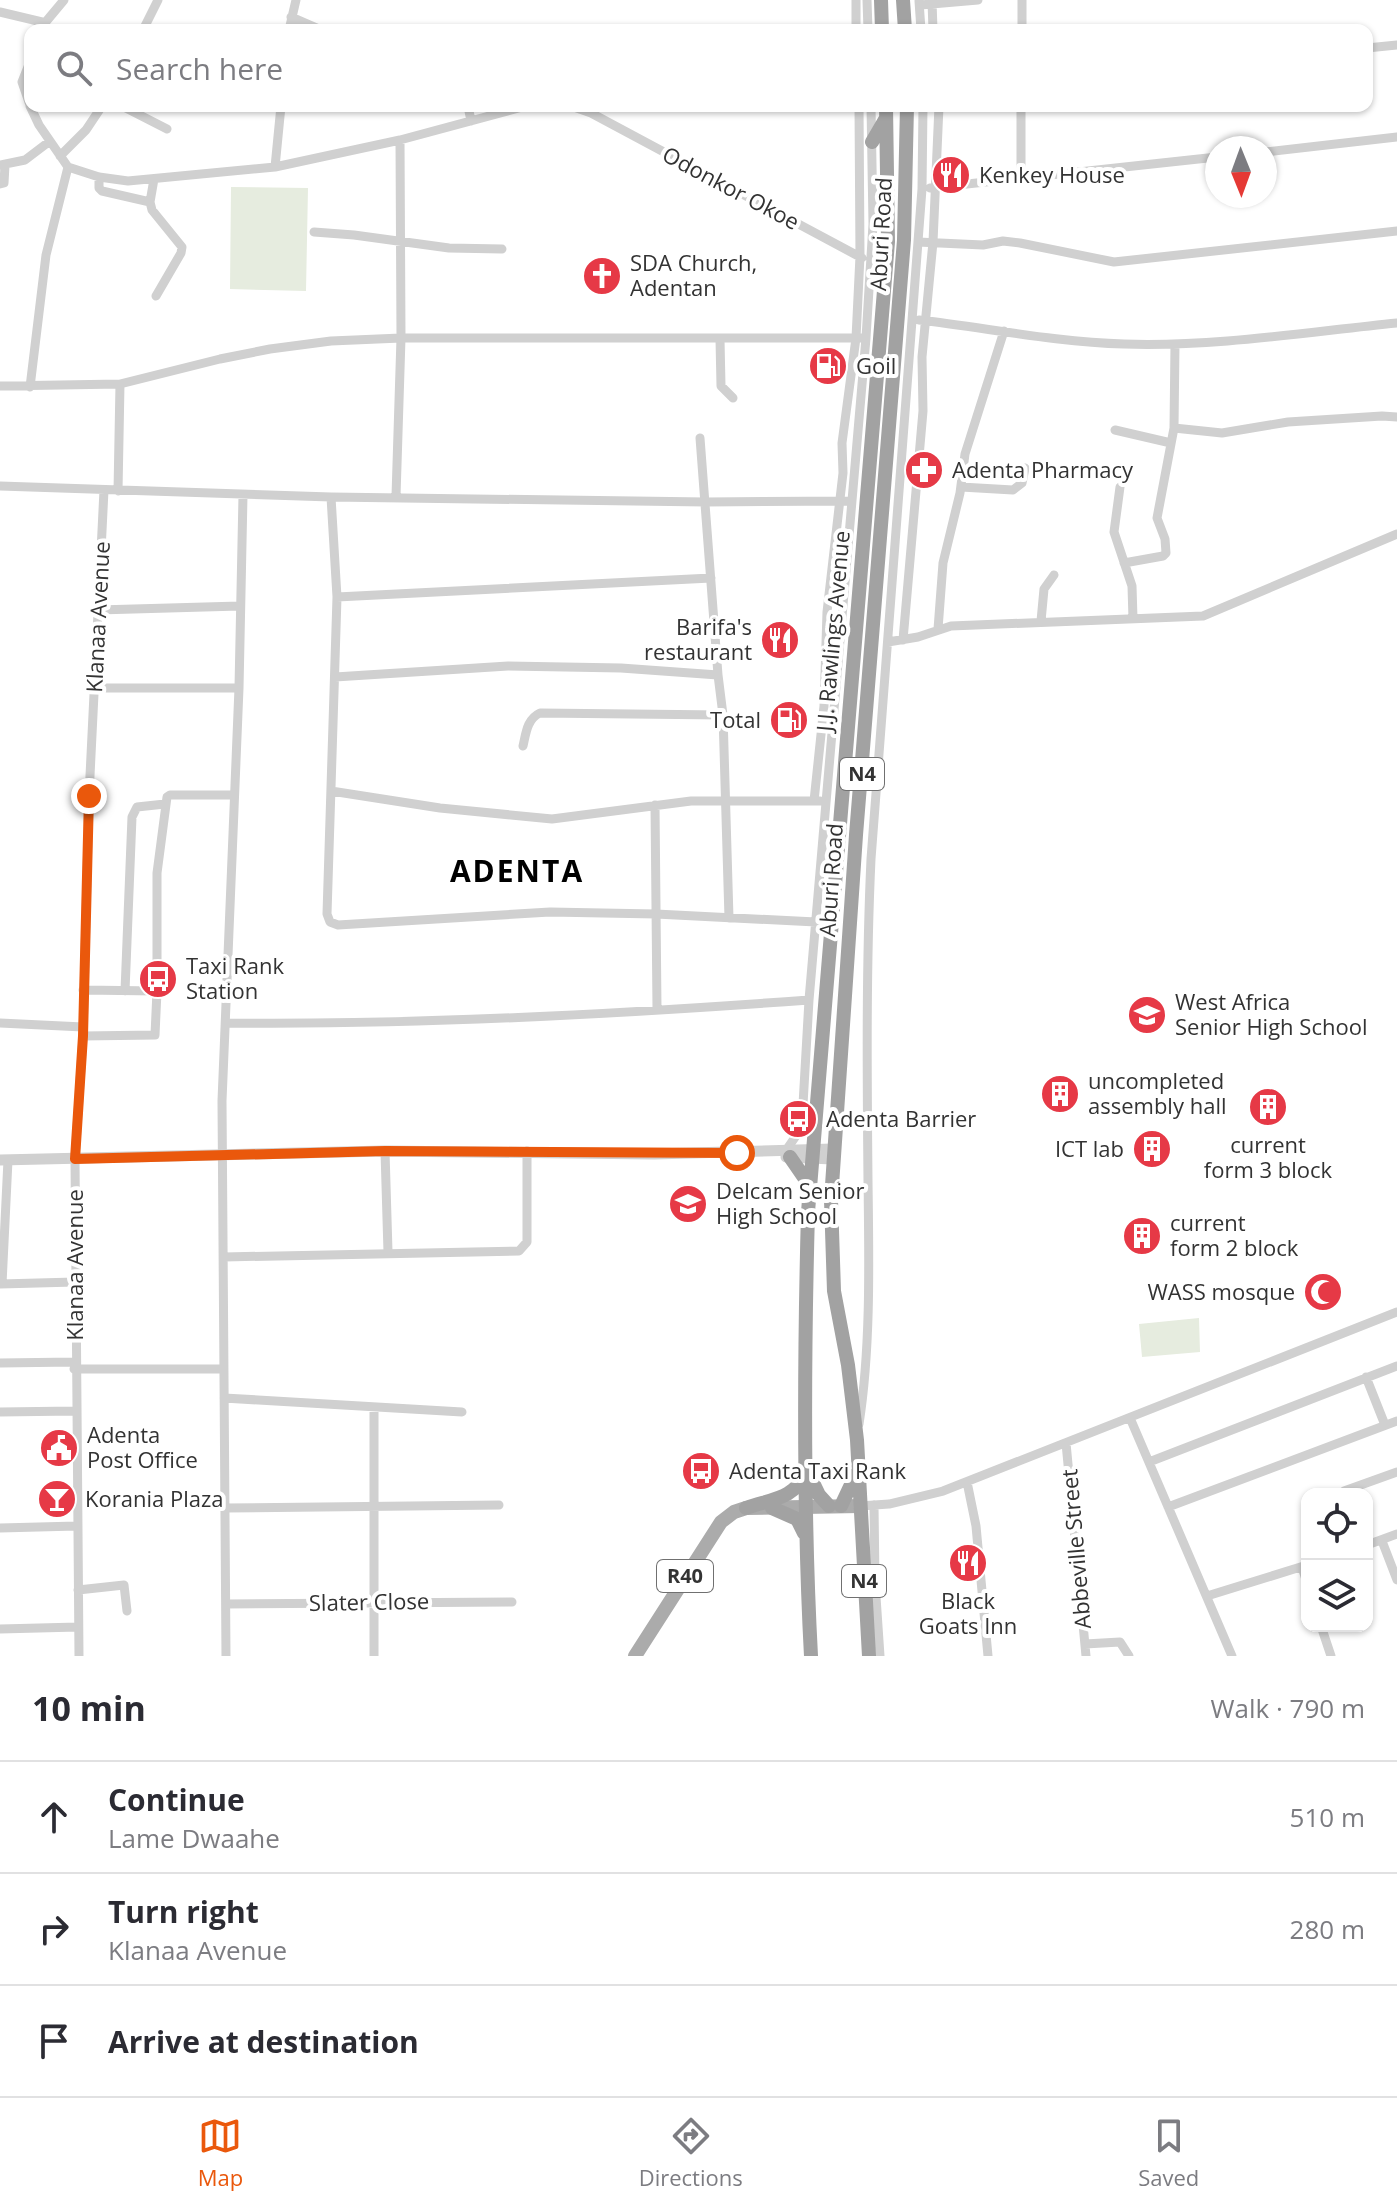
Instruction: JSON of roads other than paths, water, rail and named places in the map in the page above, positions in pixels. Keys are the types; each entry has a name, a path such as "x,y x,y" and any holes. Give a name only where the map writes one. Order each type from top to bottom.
{"highway":[{"path":"881,0 882,24"},
{"path":"903,0 905,24"},
{"path":"872,142 886,112"},
{"name":"J.J. Rawlings Avenue","path":"812,1154 820,962 856,534 888,242 886,112"},
{"name":"Aburi Road","path":"869,1656 867,1506 858,1466 848,1365 838,1321 831,1255 833,1154 878,661 904,240 907,112"},
{"path":"789,1153 810,1186"},
{"name":"N4","path":"811,1656 806,1542 804,1342 812,1154"},
{"path":"806,1468 819,1495 835,1506 852,1486 858,1466"},
{"path":"746,1508 790,1494 797,1489 806,1468"},
{"path":"772,1508 797,1519 806,1542"}],"main road":[{"path":"746,1508 867,1506"},
{"name":"R40","path":"635,1656 721,1522 746,1508"}],"street":[{"path":"46,24 64,0"},
{"path":"146,24 158,0"},
{"path":"290,24 296,0"},
{"path":"856,0 856,24"},
{"path":"867,0 868,24"},
{"path":"921,24 919,2 978,0"},
{"path":"1022,0 1022,24"},
{"path":"932,2 933,24"},
{"path":"0,12 43,24"},
{"path":"291,17 307,24"},
{"path":"1373,47 1397,45"},
{"path":"34,112 68,167 99,177 128,181 275,167 400,140 504,112"},
{"path":"60,156 86,130 98,112"},
{"path":"134,112 167,129"},
{"path":"275,167 280,112"},
{"path":"469,112 471,121"},
{"name":"Odonkor Okoe","path":"588,112 871,262"},
{"path":"856,534 852,501 861,338 859,112"},
{"path":"814,801 824,706 826,625 843,473 842,443 871,262 871,112"},
{"path":"857,1440 863,1399 869,1252 866,962 878,661 888,642 922,189 923,112"},
{"path":"903,640 923,411 921,368 933,242 939,112"},
{"path":"1021,112 1021,179"},
{"path":"1277,151 1397,137"},
{"path":"396,496 401,338 400,140"},
{"path":"0,184 4,183 5,178 2,165 25,160 50,141"},
{"path":"922,189 1205,158"},
{"path":"30,387 46,255 68,167"},
{"path":"99,177 102,191 150,202"},
{"path":"154,179 150,202 152,210 182,247 156,296"},
{"path":"918,242 983,245 1003,241 1114,262 1397,231"},
{"path":"314,232 449,248 502,249"},
{"path":"912,319 1081,342 1175,344 1397,323"},
{"path":"938,629 943,563 961,487 965,454 1004,331"},
{"path":"0,386 120,384 220,359 291,346 401,338 861,338"},
{"path":"720,339 721,386 733,398"},
{"path":"1124,563 1166,553 1165,539 1157,518 1174,428 1175,344"},
{"path":"118,491 120,384"},
{"path":"1174,428 1222,433 1288,422 1397,417"},
{"path":"1115,430 1171,443"},
{"path":"700,438 723,715 729,918"},
{"path":"961,487 1013,490 1022,483 1025,468"},
{"path":"0,486 331,497 852,501"},
{"path":"1120,487 1114,532 1132,586 1133,619"},
{"name":"Klanaa Avenue","path":"79,1656 74,1366 75,1159 83,1032 89,796 104,490"},
{"path":"226,1656 221,1157 239,688 243,495"},
{"path":"331,497 337,597 327,914 333,924 550,912 816,922"},
{"path":"888,642 918,637 938,629 1041,621 1203,616 1397,534"},
{"path":"1041,621 1044,589 1054,575"},
{"path":"337,597 711,578"},
{"path":"98,610 240,606"},
{"path":"335,677 508,666 621,668 718,675"},
{"path":"95,688 239,688"},
{"path":"523,746 533,716 540,713 723,715"},
{"path":"789,1153 802,1122 809,1000 820,962 816,922 827,801 838,762"},
{"path":"331,791 427,806 552,819 655,805 827,801"},
{"path":"0,1023 83,1032 155,1035 157,873 165,804 170,795 233,795"},
{"path":"125,991 132,817 137,807 165,804"},
{"path":"655,805 657,1009"},
{"path":"83,990 157,991"},
{"path":"227,1023 503,1020 809,1000"},
{"path":"75,1282 1,1284 4,1160 385,1151 833,1154"},
{"path":"385,1151 388,1252"},
{"path":"224,1257 519,1251 527,1242 527,1151"},
{"path":"880,1656 867,1506 943,1491 1397,1312"},
{"path":"0,1363 223,1369"},
{"path":"1149,1462 1397,1366"},
{"path":"1366,1377 1385,1425"},
{"path":"224,1398 462,1412"},
{"path":"374,1409 374,1656"},
{"path":"0,1412 75,1411"},
{"path":"1130,1418 1232,1656"},
{"path":"1168,1507 1397,1421"},
{"name":"Abbeville Street","path":"1066,1443 1086,1656"},
{"path":"1352,1488 1397,1472"},
{"path":"967,1482 976,1526 988,1656"},
{"path":"225,1508 499,1505"},
{"path":"0,1528 77,1526"},
{"path":"1373,1543 1397,1534"},
{"path":"1382,1541 1397,1580"},
{"path":"1207,1596 1301,1567"},
{"path":"78,1590 124,1585 127,1611"},
{"name":"Slater Close","path":"226,1604 512,1602"},
{"path":"0,1629 78,1627"},
{"path":"1323,1632 1331,1656"},
{"path":"1085,1644 1120,1642 1129,1656"}],"place":[{"name":"Kenkey House","path":"951,175"},
{"name":"SDA Church, Adentan","path":"602,276"},
{"name":"Goil","path":"828,366"},
{"name":"Adenta Pharmacy","path":"924,470"},
{"name":"Barifa's restaurant","path":"780,640"},
{"name":"Total","path":"789,720"},
{"name":"Taxi Rank Station","path":"158,979"},
{"name":"West Africa Senior High School","path":"1147,1015"},
{"name":"uncompleted assembly hall","path":"1060,1094"},
{"name":"current form 3 block","path":"1268,1107"},
{"name":"Adenta Barrier","path":"798,1119"},
{"name":"ICT lab","path":"1152,1149"},
{"name":"Delcam Senior High School","path":"688,1204"},
{"name":"current form 2 block","path":"1142,1236"},
{"name":"WASS mosque","path":"1323,1292"},
{"name":"Adenta Post Office","path":"59,1448"},
{"name":"Adenta Taxi Rank","path":"701,1471"},
{"name":"Korania Plaza","path":"57,1499"},
{"name":"Black Goats Inn","path":"968,1563"}],"district":[{"name":"ADENTA","path":"517,872"}]}
